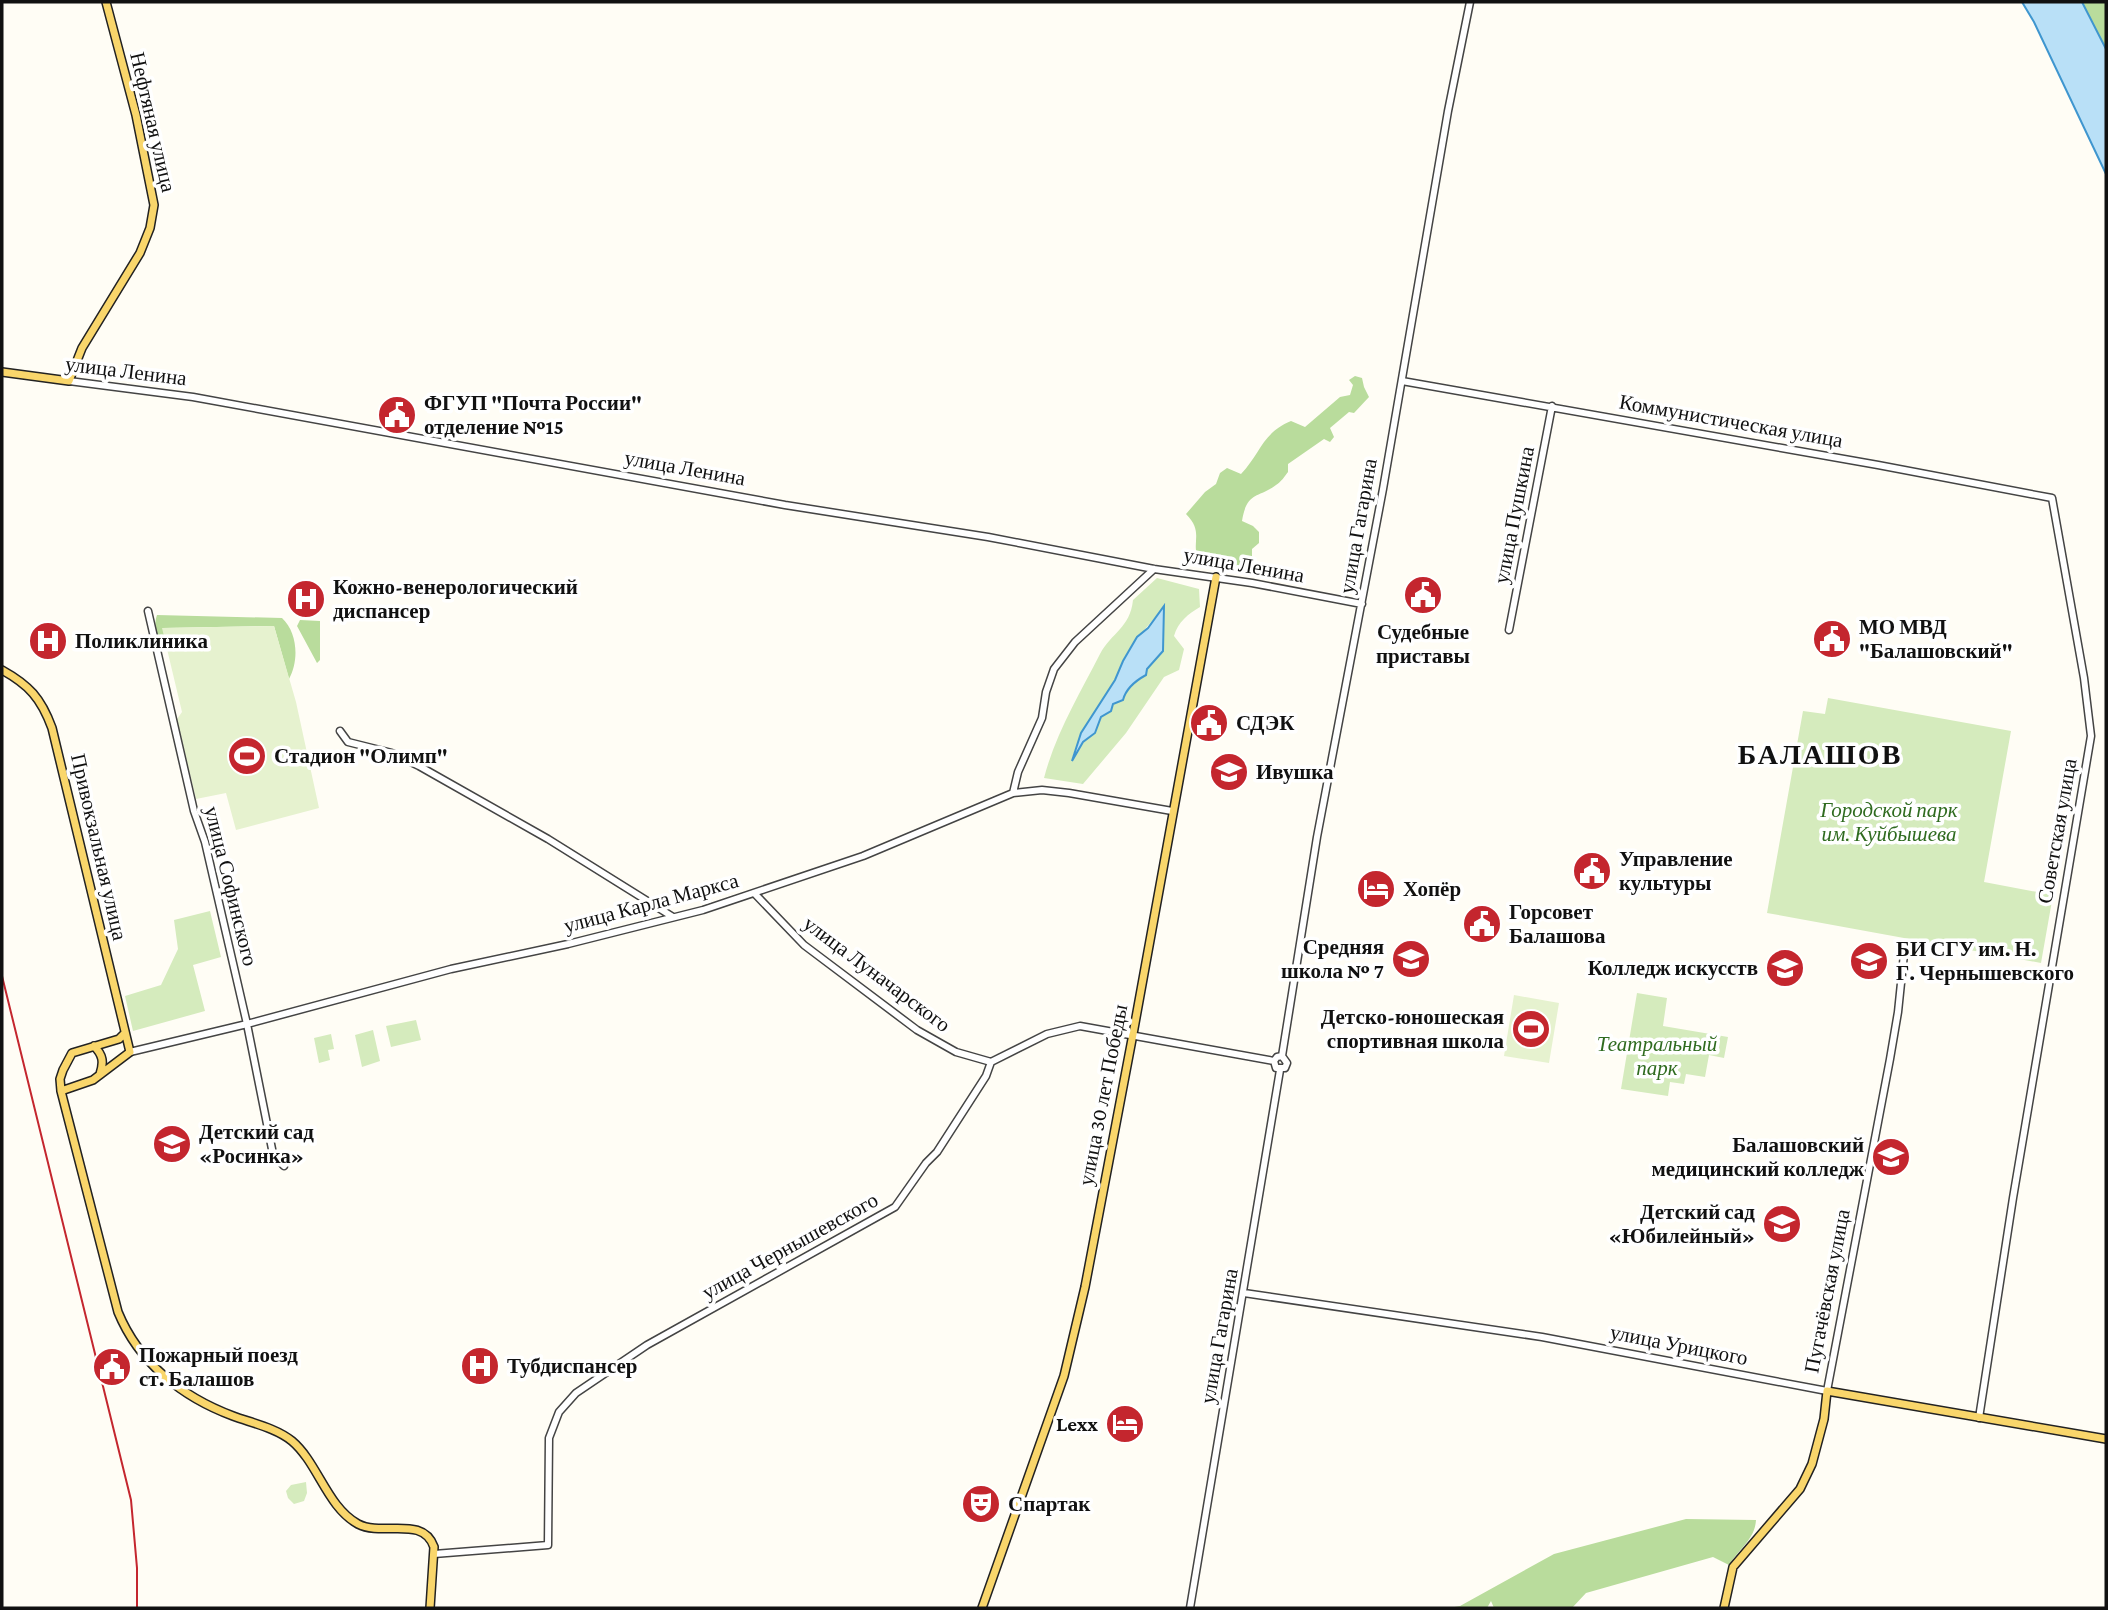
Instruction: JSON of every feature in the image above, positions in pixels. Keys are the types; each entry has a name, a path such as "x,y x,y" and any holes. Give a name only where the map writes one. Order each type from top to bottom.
{"main road":[{"name":"Нефтяная улица","path":"69,381 82,348 146,240 154,205 136,116 106,2"},
{"name":"улица Ленина","path":"2,372 69,381"},
{"name":"улица 30 лет Победы","path":"982,1608 1064,1376 1085,1287 1216,577"},
{"name":"Привокзальная улица","path":"2,670 20,680 33,692 44,706 52,728 130,1052"},
{"path":"125,1033 119,1039 72,1053 60,1079 118,1312 126,1331 136,1348 193,1399 282,1434 294,1443 343,1511 354,1521 375,1529 414,1529 431,1538 434,1554 430,1608"},
{"path":"94,1046 101,1053 103,1065 100,1074"},
{"path":"61,1091 93,1080 130,1052"},
{"name":"улица Урицкого","path":"1826,1391 2106,1439"},
{"name":"Пугачёвская улица","path":"1724,1608 1734,1567 1800,1489 1808,1473 1824,1419 1826,1391"}],"street":[{"name":"улица Гагарина","path":"1190,1608 1280,1070 1285,1068 1287,1063 1282,1056 1317,837 1362,604 1448,111 1470,2"},
{"name":"улица Ленина","path":"69,381 193,397 785,505 988,537 1154,569 1216,577 1362,604"},
{"name":"Коммунистическая улица","path":"1402,381 2052,498"},
{"name":"улица Пушкина","path":"1509,630 1552,406"},
{"name":"Советская улица","path":"1979,1418 2013,1198 2091,736 2086,688 2052,498"},
{"path":"1013,793 1018,772 1042,718 1046,692 1054,669 1075,642 1154,569"},
{"name":"улица Софинского","path":"148,611 194,811 205,842 274,1154 284,1166"},
{"path":"340,731 348,742 392,753 419,766 548,839 673,917"},
{"name":"улица Карла Маркса","path":"130,1052 247,1024 451,969 649,925 755,894 863,856 1013,793 1042,790 1069,793 1172,811"},
{"name":"улица Луначарского","path":"755,894 804,945 917,1030 956,1052 991,1062"},
{"name":"Пугачёвская улица","path":"1826,1391 1892,1047 1904,954"},
{"path":"991,1062 1047,1034 1080,1026 1274,1061"},
{"path":"1274,1061 1282,1056"},
{"path":"1274,1061 1276,1068 1280,1070"},
{"name":"улица Чернышевского","path":"434,1554 548,1545 549,1438 559,1412 576,1393 647,1345 895,1207 937,1152 986,1076 991,1062"},
{"name":"улица Урицкого","path":"1244,1293 1542,1337 1826,1391"}],"green space":[{"path":"2082,2 2106,2 2106,49"},
{"path":"1355,376 1362,378 1369,397 1354,413 1349,412 1330,428 1334,437 1330,442 1324,439 1288,464 1288,472 1280,482 1254,497 1247,505 1242,521 1259,532 1259,543 1252,549 1252,557 1237,571 1201,563 1196,550 1195,527 1186,514 1205,492 1216,484 1220,473 1227,468 1241,474 1274,431 1291,421 1305,427 1340,397 1350,395 1353,385 1349,380"},
{"path":"1157,578 1199,589 1200,607 1184,619 1174,636 1184,649 1179,670 1164,677 1126,733 1083,784 1044,778 1069,714 1100,654 1128,617 1133,600","holes":["1164,607 1163,651 1113,704 1111,711 1101,717 1095,733 1083,742 1072,760 1084,731 1115,680 1124,658"]},
{"path":"157,615 282,618 291,631 295,647 294,664 289,679 274,626 163,628 167,649 156,634"},
{"path":"300,620 320,621 320,660 317,663 297,626"},
{"name":"Стадион \"Олимп\"","path":"274,626 296,702 319,808 236,830 226,793 196,799 177,719 182,712 162,628"},
{"name":"Городской парк им. Куйбышева","path":"1828,698 2011,731 1984,882 2053,895 2041,963 1767,913 1803,711 1825,714"},
{"path":"210,911 221,957 193,965 205,1011 133,1031 125,996 161,985 178,949 174,920"},
{"name":"Театральный парк","path":"1637,993 1667,998 1663,1026 1728,1037 1724,1058 1709,1055 1705,1077 1686,1074 1684,1084 1670,1082 1668,1096 1621,1089"},
{"name":"Детско-юношеская спортивная школа","path":"1514,995 1559,1003 1549,1063 1504,1056"},
{"path":"416,1020 421,1040 391,1047 386,1026"},
{"path":"373,1030 380,1061 362,1067 355,1035"},
{"path":"331,1034 334,1049 328,1050 330,1060 319,1063 314,1038"},
{"path":"306,1482 307,1493 304,1501 294,1504 286,1491 291,1485"},
{"path":"1686,1519 1756,1520 1750,1538 1729,1565 1713,1557 1586,1593 1572,1608 1494,1608 1491,1601 1487,1608 1449,1608 1460,1606 1554,1554"}],"water":[{"path":"2022,2 2082,2 2106,49 2106,174 2034,22"},
{"path":"1164,606 1163,651 1147,669 1146,675 1129,688 1123,700 1113,704 1111,711 1101,717 1095,733 1083,742 1072,761 1081,733 1115,680 1137,637 1148,628"}],"railway":[{"path":"2,976 131,1500 137,1568 137,1608"}],"place":[{"name":"ФГУП \"Почта России\" отделение №15","path":"397,415"},
{"name":"Судебные приставы","path":"1423,595"},
{"name":"Кожно-венерологический диспансер","path":"306,599"},
{"name":"МО МВД \"Балашовский\"","path":"1832,639"},
{"name":"Поликлиника","path":"48,641"},
{"name":"СДЭК","path":"1209,723"},
{"name":"Стадион \"Олимп\"","path":"247,756"},
{"name":"Ивушка","path":"1229,772"},
{"name":"Управление культуры","path":"1592,871"},
{"name":"Хопёр","path":"1376,889"},
{"name":"Горсовет Балашова","path":"1482,924"},
{"name":"Средняя школа № 7","path":"1411,959"},
{"name":"БИ СГУ им. Н. Г. Чернышевского","path":"1869,961"},
{"name":"Колледж искусств","path":"1785,968"},
{"name":"Детско-юношеская спортивная школа","path":"1531,1029"},
{"name":"Детский сад «Росинка»","path":"172,1144"},
{"name":"Балашовский медицинский колледж","path":"1891,1157"},
{"name":"Детский сад «Юбилейный»","path":"1782,1224"},
{"name":"Тубдиспансер","path":"480,1366"},
{"name":"Пожарный поезд ст. Балашов","path":"112,1367"},
{"name":"Lexx","path":"1125,1424"},
{"name":"Спартак","path":"981,1504"}],"district":[{"name":"БАЛАШОВ","path":"1820,754"}]}
